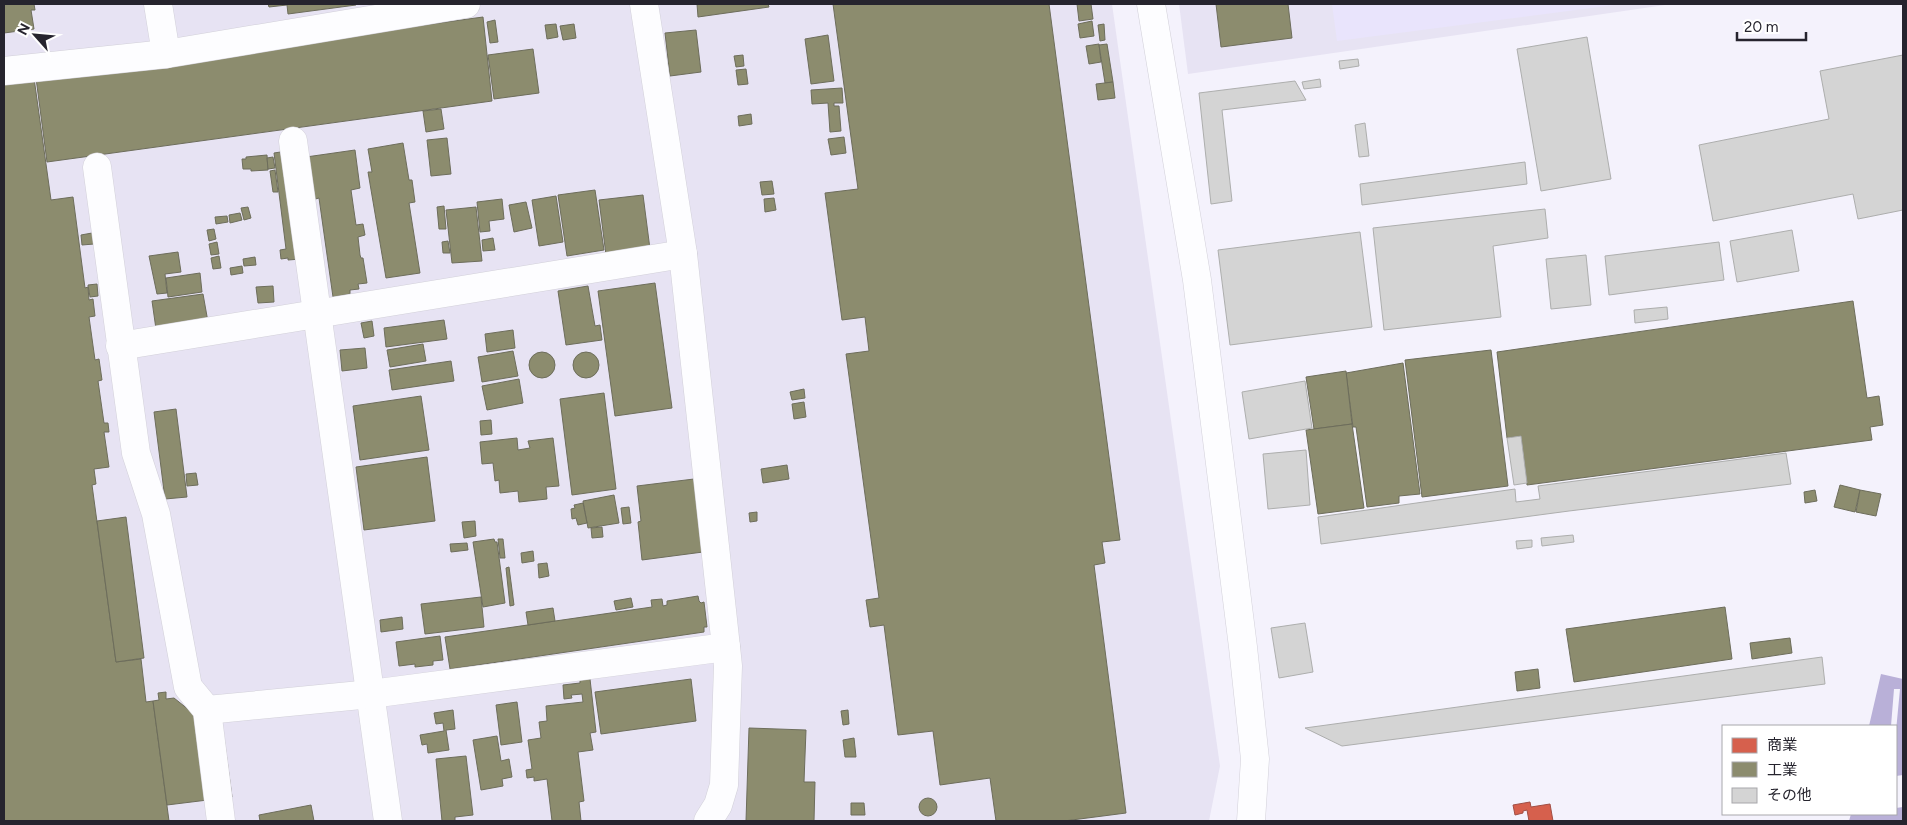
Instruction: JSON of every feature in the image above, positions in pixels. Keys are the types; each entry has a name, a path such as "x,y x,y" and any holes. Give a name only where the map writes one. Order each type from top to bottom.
{"street":[{"path":"158,4 166,54"},
{"path":"4,71 166,54 466,4"},
{"path":"644,4 683,254 728,666 724,785 718,805 708,821"},
{"path":"1151,4 1197,280 1243,647 1255,760 1251,821"},
{"path":"293,141 388,821"},
{"path":"97,167 136,453 156,514 188,687 207,710 221,821"},
{"path":"120,346 683,254"},
{"path":"207,710 371,694 726,647"}],"shaded area":[{"path":"4,4 1112,4 1220,766 1209,821 4,821"},
{"path":"1179,4 1672,4 1188,74"},
{"path":"1332,4 1622,4 1337,41"},
{"path":"1881,674 1903,679 1903,775 1897,776 1897,725 1900,689 1894,689 1891,725 1869,725"},
{"path":"1903,807 1903,821 1849,821 1851,815 1897,815 1897,808"}],"building: 商業":[{"path":"1530,802 1531,807 1550,804 1553,821 1529,821 1527,810 1515,815 1513,805"}],"building: 工業":[{"path":"4,4 34,4 35,10 31,10 34,29 4,33"},
{"path":"268,4 356,5 288,14 287,5 269,7"},
{"path":"697,4 768,4 769,7 698,17"},
{"path":"833,4 1049,4 1120,540 1102,542 1105,563 1094,565 1126,813 1064,821 996,821 990,778 940,785 933,731 898,735 884,625 870,627 866,600 879,598 846,354 869,351 865,317 842,320 825,193 858,189"},
{"path":"1077,4 1091,4 1093,19 1079,21"},
{"path":"1216,4 1288,4 1292,38 1221,47"},
{"path":"483,17 492,101 47,162 36,78"},
{"path":"495,20 498,42 490,43 487,22"},
{"path":"1092,21 1094,36 1080,38 1078,24"},
{"path":"556,24 558,37 547,39 545,25"},
{"path":"574,24 576,38 563,40 560,26"},
{"path":"1104,24 1105,40 1100,41 1098,25"},
{"path":"696,30 701,72 670,76 665,33"},
{"path":"828,35 834,81 811,84 805,39"},
{"path":"1099,44 1101,62 1089,64 1086,46"},
{"path":"1107,44 1113,82 1105,83 1099,45"},
{"path":"533,49 539,93 494,99 488,55"},
{"path":"743,55 744,66 736,67 734,56"},
{"path":"746,69 748,84 738,85 736,70"},
{"path":"34,78 51,200 73,197 85,288 88,287 89,300 93,299 95,316 89,317 95,360 99,359 102,380 98,381 104,423 108,423 109,432 104,432 109,467 94,469 96,484 92,485 116,662 141,659 146,702 153,701 169,821 4,821 4,82"},
{"path":"1113,82 1115,98 1098,100 1096,84"},
{"path":"842,88 843,103 834,103 834,106 839,106 841,131 830,132 828,103 812,104 811,90"},
{"path":"441,109 444,129 426,132 423,111"},
{"path":"751,114 752,124 739,126 738,116"},
{"path":"844,137 846,153 831,155 828,139"},
{"path":"447,138 451,174 431,176 427,140"},
{"path":"403,143 415,202 409,203 420,273 386,278 368,172 372,172 368,149"},
{"path":"355,150 360,188 351,190 356,225 363,224 365,235 358,237 367,283 358,284 359,289 350,290 350,294 333,297 319,198 312,200 306,157"},
{"path":"287,151 301,259 288,260 288,258 281,259 280,250 286,249 274,153"},
{"path":"267,155 268,170 251,171 251,169 243,169 242,159"},
{"path":"273,157 275,168 268,169 267,158"},
{"path":"275,170 278,192 273,192 270,171"},
{"path":"772,181 774,194 762,195 760,182"},
{"path":"595,190 604,250 567,256 558,195"},
{"path":"643,195 650,249 606,255 599,200"},
{"path":"556,196 563,242 539,246 532,200"},
{"path":"774,198 776,210 765,212 764,199"},
{"path":"502,199 504,219 489,221 490,231 480,232 477,202"},
{"path":"526,202 532,228 514,232 509,205"},
{"path":"444,206 446,229 439,229 437,207"},
{"path":"248,207 251,218 244,220 241,208"},
{"path":"476,207 482,261 452,263 446,210"},
{"path":"240,213 242,220 230,223 229,215"},
{"path":"227,216 228,222 216,224 215,217"},
{"path":"214,229 216,239 209,241 207,230"},
{"path":"92,233 94,244 82,245 81,235"},
{"path":"493,238 495,250 483,251 482,240"},
{"path":"448,241 450,253 443,253 442,242"},
{"path":"217,242 219,254 211,255 209,244"},
{"path":"178,252 181,272 165,274 167,293 157,294 149,256"},
{"path":"219,256 221,268 213,269 211,258"},
{"path":"255,257 256,265 244,266 243,259"},
{"path":"242,266 243,273 231,275 230,268"},
{"path":"200,273 202,292 168,297 166,278"},
{"path":"655,283 672,408 615,416 598,291"},
{"path":"97,284 98,296 90,297 88,285"},
{"path":"273,286 274,302 258,303 256,287"},
{"path":"588,286 595,326 600,325 602,340 566,345 558,291"},
{"path":"203,294 208,322 156,329 152,301"},
{"path":"1853,301 1867,398 1879,396 1883,425 1870,427 1872,440 1527,485 1521,436 1507,438 1497,352"},
{"path":"444,320 447,339 386,347 384,328"},
{"path":"372,321 374,336 364,338 361,323"},
{"path":"513,330 515,348 487,352 485,334"},
{"path":"423,344 426,361 390,367 387,350"},
{"path":"365,348 367,368 342,371 340,350"},
{"path":"1491,350 1508,486 1422,497 1405,360"},
{"path":"513,351 518,376 482,382 478,357"},
{"path":"542,352 551,356 555,365 551,374 542,378 533,374 529,365 533,356"},
{"path":"586,352 595,356 599,365 595,374 586,378 577,374 573,365 577,356"},
{"path":"451,361 454,381 392,390 389,370"},
{"path":"1403,363 1420,494 1399,496 1399,503 1367,507 1356,427 1353,427 1346,373"},
{"path":"1346,371 1352,424 1314,429 1306,377"},
{"path":"519,379 523,403 487,410 482,386"},
{"path":"804,389 805,398 792,400 790,392"},
{"path":"604,393 616,489 572,495 560,399"},
{"path":"421,396 429,450 360,460 353,406"},
{"path":"804,402 806,417 794,419 792,404"},
{"path":"176,409 187,497 165,499 154,412"},
{"path":"491,420 492,434 481,435 480,421"},
{"path":"1352,424 1364,508 1318,514 1306,430"},
{"path":"517,438 518,450 530,448 528,441 553,438 559,486 546,487 547,499 519,502 518,491 500,493 499,480 495,481 493,463 482,464 480,442"},
{"path":"427,457 435,521 364,530 356,467"},
{"path":"787,465 789,479 763,483 761,469"},
{"path":"196,473 198,485 187,486 186,474"},
{"path":"694,479 703,552 642,560 638,522 641,521 637,486"},
{"path":"1840,485 1860,490 1855,512 1834,507"},
{"path":"1815,490 1817,501 1805,503 1804,492"},
{"path":"1860,490 1881,494 1876,516 1856,512"},
{"path":"614,495 619,523 588,528 583,501"},
{"path":"583,503 587,523 578,525 576,518 572,519 571,509 575,508 574,505"},
{"path":"629,507 631,523 623,524 621,508"},
{"path":"757,512 757,521 750,522 749,513"},
{"path":"126,517 144,658 116,662 97,521"},
{"path":"475,521 476,536 464,538 462,522"},
{"path":"602,527 603,537 592,538 591,528"},
{"path":"494,539 497,542 505,603 483,607 473,542"},
{"path":"498,539 503,539 505,558 500,558"},
{"path":"467,543 468,550 451,552 450,544"},
{"path":"533,551 534,561 522,563 521,553"},
{"path":"547,563 549,576 539,578 538,564"},
{"path":"509,567 514,605 510,606 506,568"},
{"path":"698,596 701,603 704,602 707,627 704,627 704,632 450,669 445,637 652,607 651,600 662,599 663,606 667,605 667,601"},
{"path":"481,597 484,627 425,634 421,604"},
{"path":"631,598 633,607 616,610 614,601"},
{"path":"1725,607 1732,659 1574,682 1566,629"},
{"path":"553,608 555,621 528,625 526,612"},
{"path":"402,617 403,629 381,632 380,620"},
{"path":"440,636 443,660 433,661 433,665 415,667 415,664 399,666 396,642"},
{"path":"1790,638 1792,653 1752,659 1750,643"},
{"path":"1538,669 1540,688 1517,691 1515,672"},
{"path":"590,679 596,732 590,733 593,750 578,752 584,801 579,802 581,821 552,821 547,779 534,781 534,777 527,778 526,770 532,769 528,740 541,738 539,722 547,721 546,706 583,702 582,694 571,695 572,698 564,699 563,685 580,683 580,680"},
{"path":"691,679 696,721 601,734 595,692"},
{"path":"166,692 166,699 174,698 224,738 232,797 167,805 153,701 159,700 158,693"},
{"path":"517,702 522,742 501,745 496,705"},
{"path":"453,710 455,729 446,730 449,750 428,753 427,744 422,745 420,735 444,731 443,723 436,724 434,713"},
{"path":"848,710 849,724 843,725 841,711"},
{"path":"749,728 806,730 804,782 815,782 814,821 746,821"},
{"path":"497,736 501,761 509,759 512,777 502,779 503,786 481,790 473,740"},
{"path":"854,738 856,757 845,757 843,740"},
{"path":"466,756 473,815 455,817 455,821 442,821 436,759"},
{"path":"928,798 934,801 937,807 934,813 928,816 922,813 919,807 922,801"},
{"path":"851,803 864,803 865,815 851,815"},
{"path":"311,805 314,821 260,821 259,815"}],"building: その他":[{"path":"1587,37 1611,179 1541,191 1517,49"},
{"path":"1903,55 1903,210 1858,219 1853,194 1713,221 1699,145 1829,119 1820,71"},
{"path":"1358,59 1359,66 1340,69 1339,61"},
{"path":"1320,79 1321,87 1304,89 1302,82"},
{"path":"1295,81 1306,100 1222,110 1232,201 1211,204 1199,93"},
{"path":"1365,123 1369,156 1359,157 1355,125"},
{"path":"1525,162 1527,184 1362,205 1360,184"},
{"path":"1545,209 1548,238 1493,246 1501,317 1384,330 1373,228"},
{"path":"1792,230 1799,271 1737,282 1730,241"},
{"path":"1360,232 1372,327 1230,345 1218,250"},
{"path":"1719,242 1724,280 1609,295 1605,256"},
{"path":"1586,255 1591,305 1551,309 1546,259"},
{"path":"1667,307 1668,319 1635,323 1634,310"},
{"path":"1305,381 1312,428 1249,439 1242,392"},
{"path":"1521,436 1527,483 1514,485 1507,438"},
{"path":"1306,450 1310,505 1268,509 1263,454"},
{"path":"1786,453 1791,484 1321,544 1318,517 1515,489 1516,502 1540,499 1538,486"},
{"path":"1573,535 1574,542 1542,546 1541,538"},
{"path":"1532,540 1532,547 1517,549 1516,541"},
{"path":"1305,623 1313,672 1279,678 1271,628"},
{"path":"1822,657 1825,684 1342,746 1305,728"}]}
